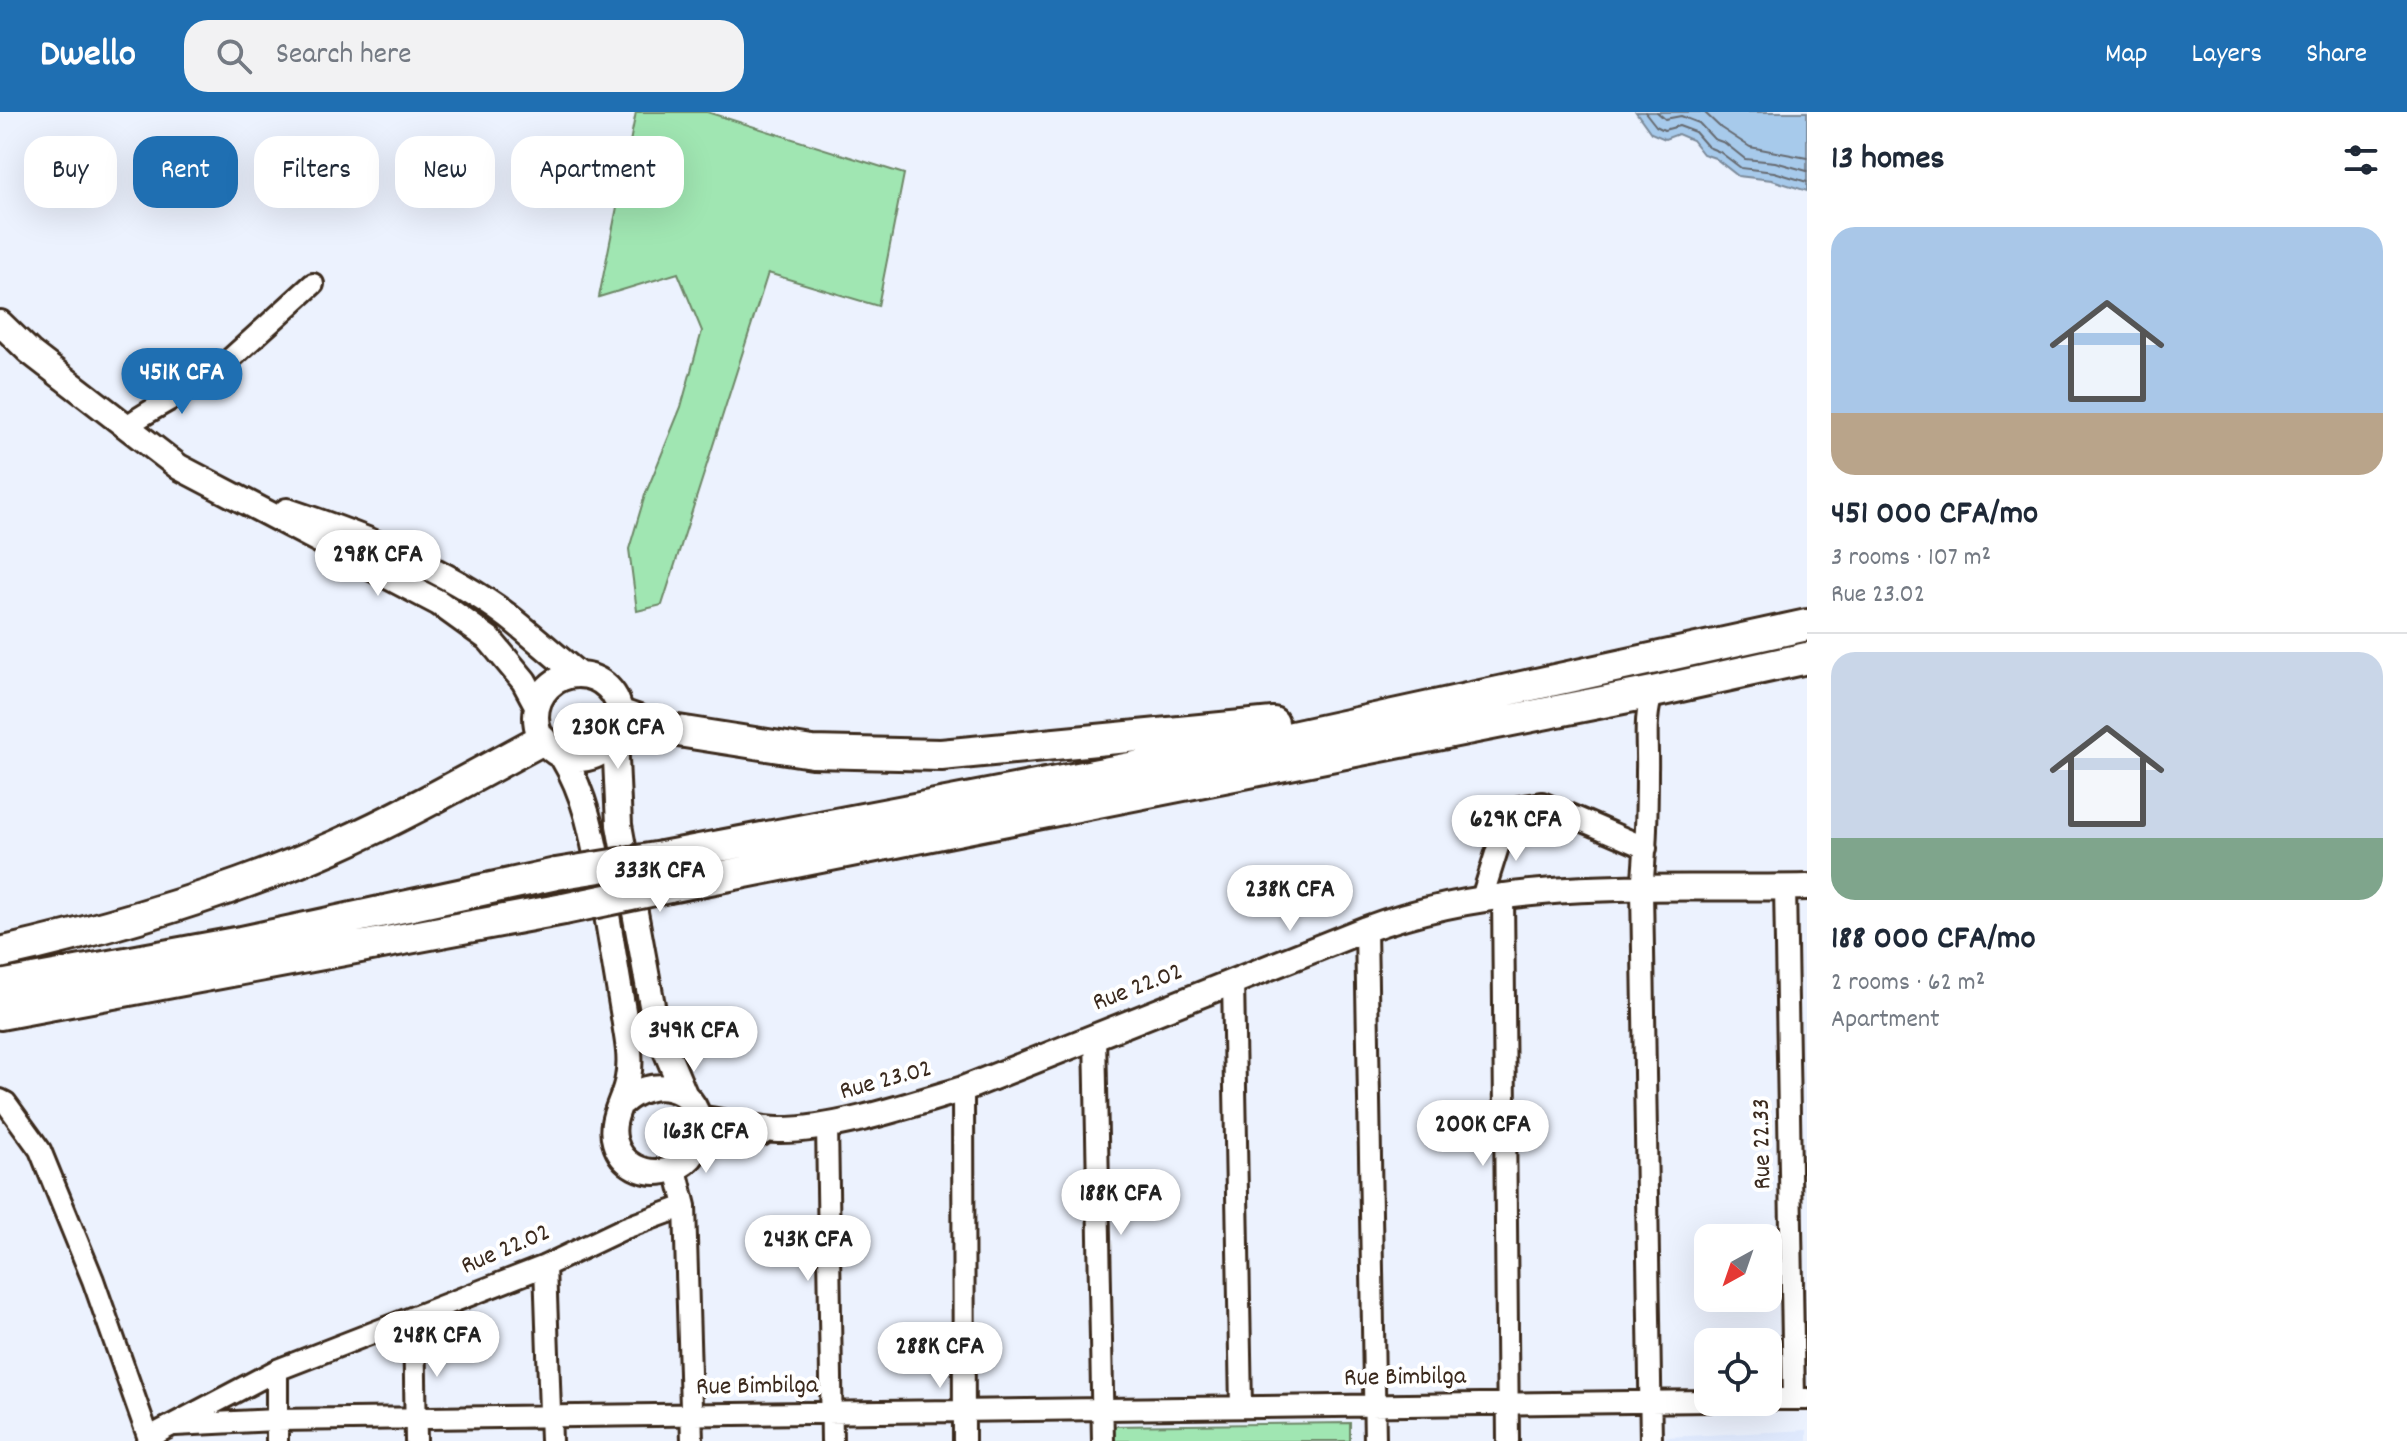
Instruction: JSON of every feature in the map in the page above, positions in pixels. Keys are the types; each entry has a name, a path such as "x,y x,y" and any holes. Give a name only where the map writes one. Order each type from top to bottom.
{"main road":[{"path":"0,986 241,942 556,874 662,857 1273,741 1807,625"},
{"path":"0,1014 564,909 1653,692 1807,658"},
{"path":"618,726 659,728 812,752 941,755 1430,708"},
{"path":"0,953 45,943 226,890 337,845 552,749"}],"street":[{"path":"126,427 151,408 198,385 216,372 313,284"},
{"path":"0,323 30,352 179,467 439,603 489,639 524,681 537,705"},
{"path":"224,490 324,523 402,554 507,615 579,675 599,681 610,690 618,702 619,825 656,1027 685,1096 699,1118 700,1131 696,1148 686,1162 676,1169 647,1173 633,1167 622,1157 615,1144 615,1115 623,1102 634,1092 648,1087 673,1089 685,1096"},
{"path":"579,675 560,678 548,687 537,705 536,726 576,779 592,833 631,1060 623,1102"},
{"path":"1651,1441 1642,889 1646,848 1645,728 1653,692"},
{"path":"552,749 577,760 592,758 604,751 618,726"},
{"path":"1508,1441 1493,896 1508,815 1531,803 1542,803 1646,848"},
{"name":"Rue 22.02","path":"963,1089 1404,915 1493,896 1549,890 1796,887"},
{"name":"Rue 22.33","path":"1796,887 1800,1399"},
{"path":"1366,929 1375,1441"},
{"path":"1233,981 1241,1407"},
{"path":"1095,1035 1103,1441"},
{"path":"963,1089 964,1441"},
{"name":"Rue 23.02","path":"696,1148 775,1130 827,1125 912,1105 963,1089"},
{"path":"0,1100 6,1103 40,1150 93,1280 148,1440"},
{"name":"Rue 23.02","path":"699,1118 775,1130"},
{"path":"827,1125 832,1441"},
{"path":"676,1169 685,1206 692,1441"},
{"name":"Rue 22.02","path":"175,1425 277,1370 545,1266 625,1228 685,1206"},
{"path":"545,1266 551,1441"},
{"path":"414,1318 416,1441"},
{"path":"276,1431 277,1370"},
{"name":"Rue Bimbilga","path":"148,1440 175,1425 276,1431 416,1418 1694,1401"}],"shaded area":[{"path":"1807,1430 1807,1441 1666,1441 1666,1437"}],"green space":[{"path":"636,112 707,112 904,174 878,306 768,273 662,605 637,611 629,549 645,495 681,407 702,331 678,273 599,297 617,208 684,208 684,136 631,136"},
{"path":"1350,1423 1350,1441 1113,1441 1112,1426"}],"water":[{"path":"1636,112 1807,112 1807,191 1772,180 1738,176 1715,158 1703,154 1692,140 1678,134 1665,139 1651,133"}]}
